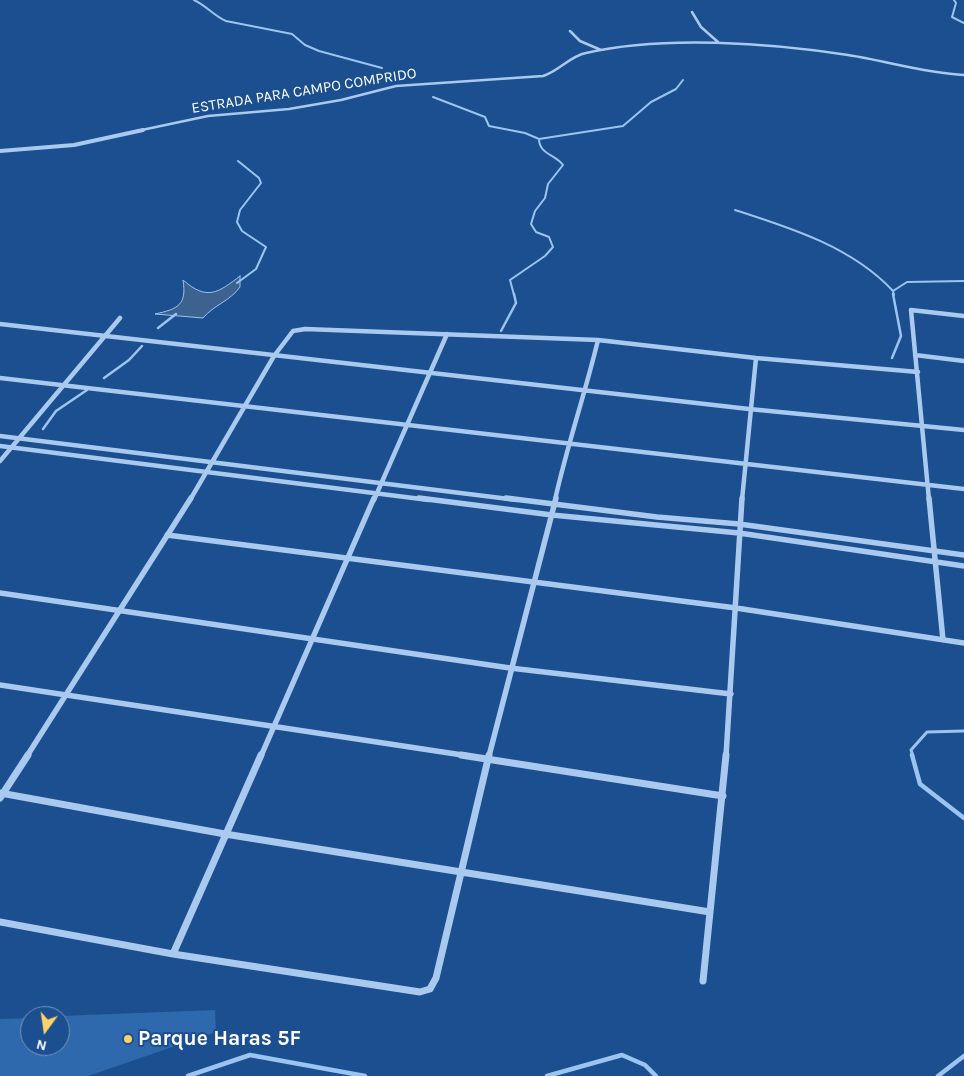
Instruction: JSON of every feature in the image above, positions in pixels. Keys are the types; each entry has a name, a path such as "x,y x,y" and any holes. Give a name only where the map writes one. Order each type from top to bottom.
{"street":[{"path":"692,12 710,37 724,43"},
{"path":"570,30 580,41 602,50"},
{"name":"ESTRADA PARA CAMPO COMPRIDO","path":"0,151 80,144 208,116 306,106 396,86 543,76 557,72 577,55 602,50 643,46 724,43 849,55 924,71 964,75"},
{"path":"943,640 934,563 911,310 964,316"},
{"path":"0,460 120,318"},
{"path":"0,324 749,409 964,430"},
{"path":"710,912 461,873 1,795 214,462 274,356 290,335 298,329 598,340 756,358 918,372"},
{"path":"173,954 311,638 349,560 405,425 447,334"},
{"path":"0,922 173,954 420,992 426,992 434,985 490,758 510,668 555,504 568,443 586,389 598,340"},
{"path":"915,356 964,360"},
{"path":"703,981 723,796 736,608 738,533 749,409 756,358"},
{"path":"0,378 964,489"},
{"path":"0,436 555,504 739,524 964,555"},
{"path":"0,446 552,515 738,533 964,566"},
{"path":"167,535 349,560 736,608 964,643"},
{"path":"0,593 510,668 731,694"},
{"path":"0,685 272,728 490,758 723,796"}],"shaded area":[{"path":"240,276 240,287 236,292 203,318 155,314 175,308 179,304 184,295 183,280 199,291 212,292 225,287"},
{"name":"Parque Haras 5F","path":"215,1010 216,1032 88,1076 0,1076 0,1019 20,1018 20,1056 70,1056 70,1016"}],"waterway":[{"path":"194,0 226,21 292,34 305,45 319,51 382,68"},
{"path":"954,0 956,3 952,17 964,23"},
{"path":"539,139 623,126 651,102 676,89 683,80"},
{"path":"433,97 485,117 489,126 525,133 539,139"},
{"path":"514,295 510,280 545,256 553,247 549,237 536,232 531,224 535,211 545,198 548,184 563,165 542,148 539,139"},
{"path":"237,283 256,269 266,247 242,231 237,222 240,210 261,183 259,178 238,161"},
{"path":"735,210 799,232 840,251 859,262 893,291"},
{"path":"893,291 907,282 964,281"},
{"path":"893,291 894,295"},
{"path":"501,331 516,303 514,294"},
{"path":"892,358 901,336 893,294"},
{"path":"158,328 176,314"},
{"path":"104,378 129,360 142,346"},
{"path":"43,429 56,411 87,390"},
{"path":"913,756 911,750 927,732 964,731"},
{"path":"912,755 920,784 964,818"},
{"path":"188,1076 250,1055 365,1076"},
{"path":"547,1076 622,1055 645,1065 656,1076"},
{"path":"938,1076 964,1056"}],"place":[{"name":"Parque Haras 5F","path":"128,1039"}]}
